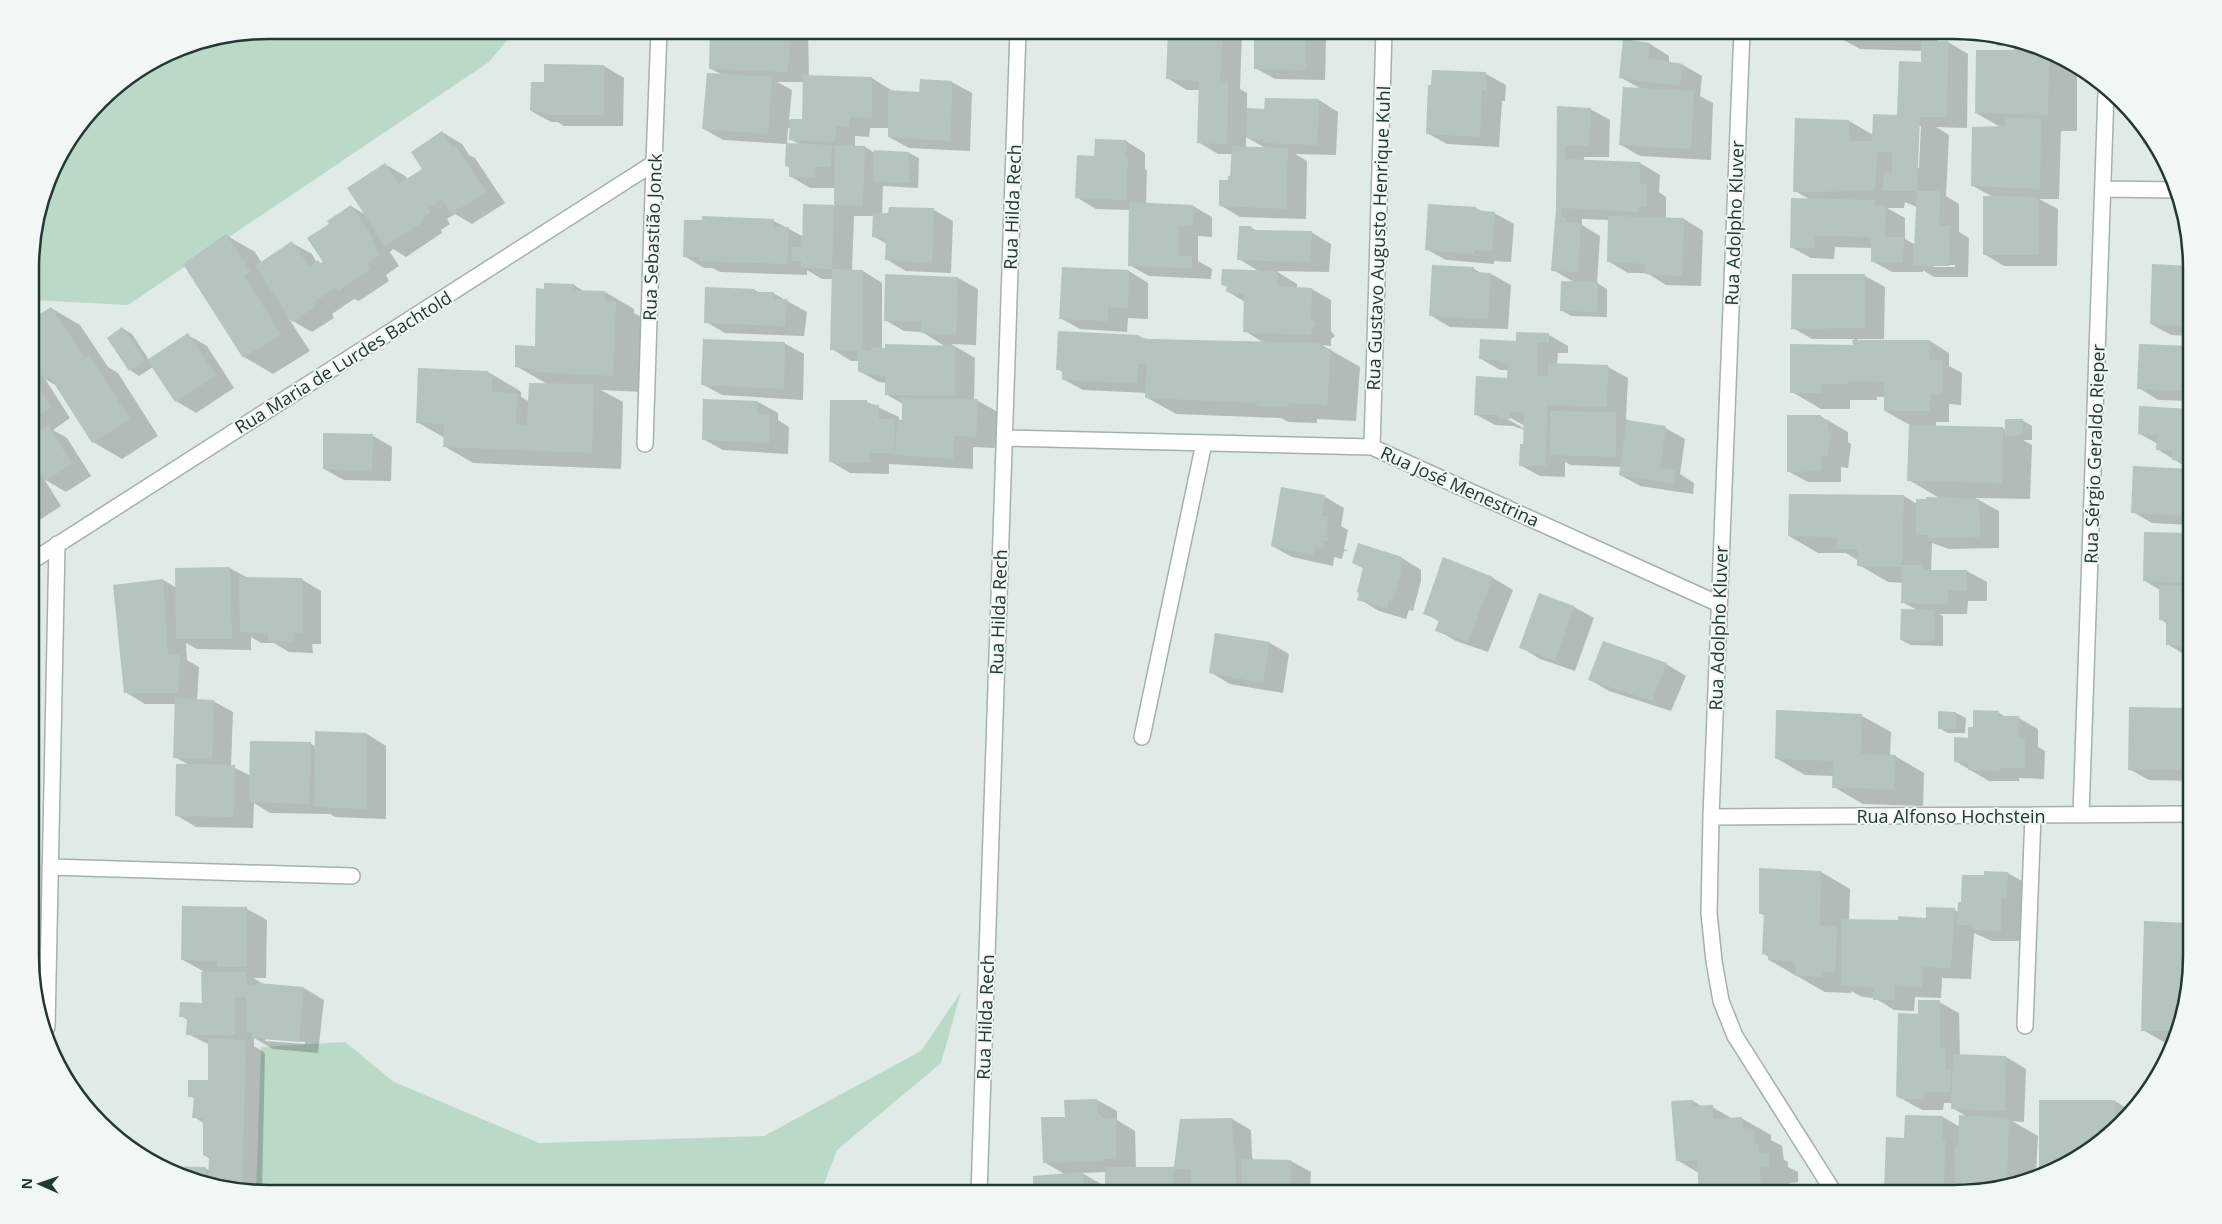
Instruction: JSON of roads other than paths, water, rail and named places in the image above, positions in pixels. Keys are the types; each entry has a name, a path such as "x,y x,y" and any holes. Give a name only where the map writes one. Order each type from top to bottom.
{"street":[{"name":"Rua Sebastião Jonck","path":"645,444 659,39"},
{"name":"Rua Hilda Rech","path":"979,1185 1018,39"},
{"name":"Rua Gustavo Augusto Henrique Kuhl","path":"1372,446 1384,39"},
{"name":"Rua Adolpho Kluver","path":"1742,39 1711,817 1710,913 1714,962 1721,1001 1734,1036 1829,1185"},
{"name":"Rua Sérgio Geraldo Rieper","path":"2081,815 2106,97"},
{"name":"Rua Maria de Lurdes Bachtold","path":"39,556 654,163"},
{"path":"2103,189 2170,190"},
{"name":"Rua José Menestrina","path":"1004,438 1372,446 1719,604"},
{"path":"1142,737 1204,443"},
{"path":"47,1016 57,544"},
{"name":"Rua Alfonso Hochstein","path":"1711,817 2183,814"},
{"path":"2025,1026 2033,815"},
{"path":"50,868 352,876"}]}
